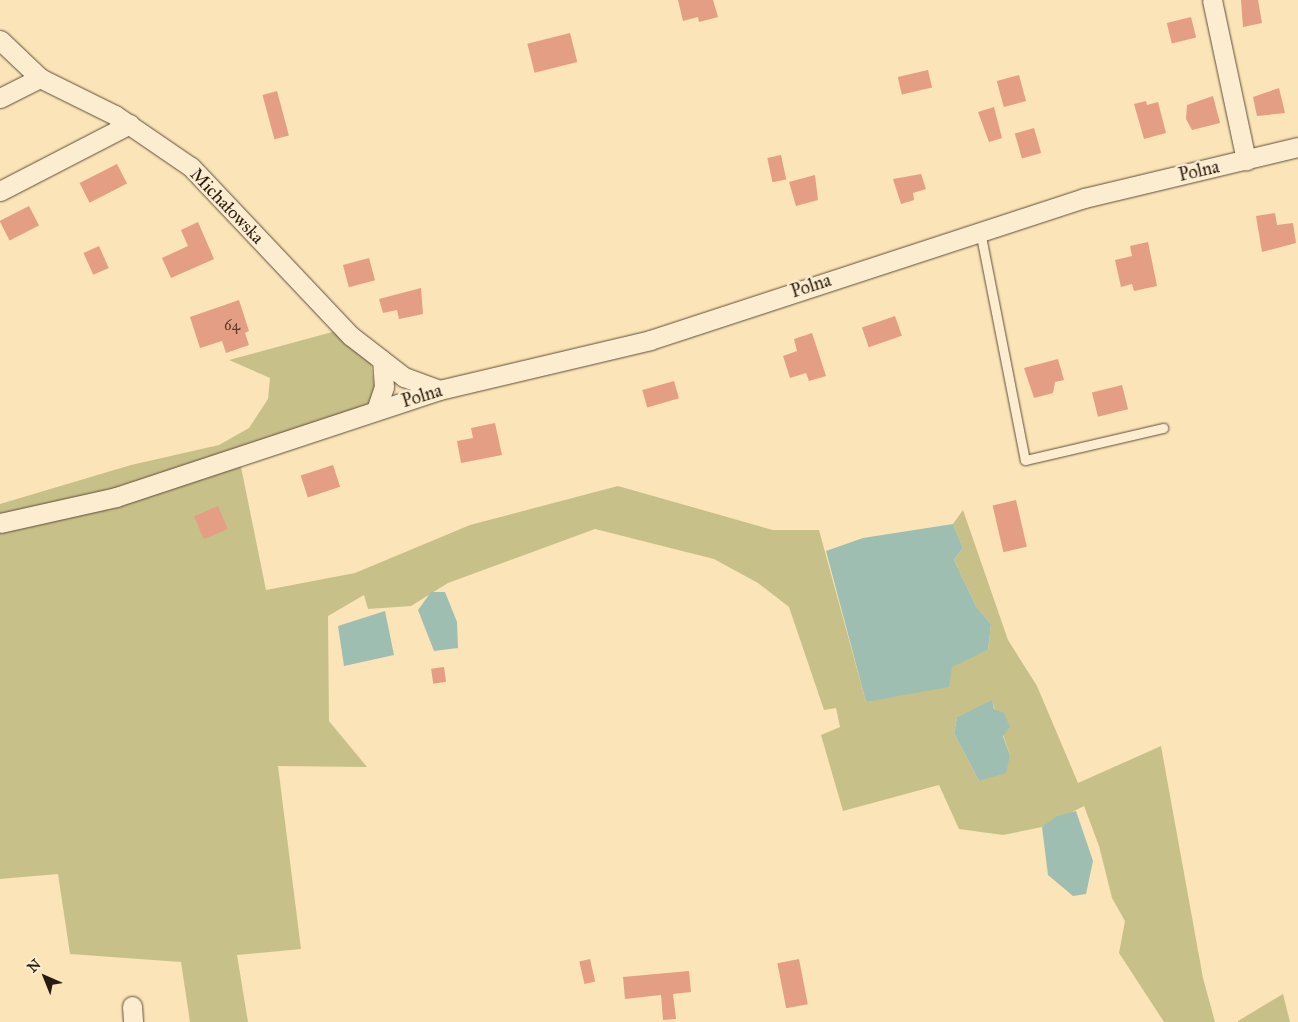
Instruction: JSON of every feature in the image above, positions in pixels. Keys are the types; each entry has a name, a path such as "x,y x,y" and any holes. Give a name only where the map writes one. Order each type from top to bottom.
{"street":[{"path":"1212,0 1246,160"},
{"name":"Michałowska","path":"0,40 40,78 130,124 191,167 351,336 404,377 439,390"},
{"path":"0,98 40,78"},
{"path":"0,191 130,124"},
{"name":"Polna","path":"0,523 116,497 439,390 650,340 1084,198 1298,147"},
{"name":"Polna","path":"376,410 384,386 382,360"}],"lane":[{"path":"980,231 1025,460 1164,428"}],"shaded area":[{"path":"336,331 370,359 375,390 368,407 115,489 0,514 0,504 131,465 219,445 249,428 268,399 270,378 229,360"},
{"path":"240,462 266,590 355,573 470,525 618,486 773,530 819,530 866,702 988,650 991,624 976,606 954,560 963,548 953,524 963,510 1008,640 1037,686 1078,783 1161,746 1203,978 1215,1022 1164,1022 1119,953 1125,921 1112,898 1099,846 1084,806 1042,827 1003,835 959,829 939,785 843,811 821,735 840,727 836,708 824,710 789,607 758,583 714,559 595,529 448,583 411,606 368,609 364,595 328,616 329,721 367,767 278,766 301,949 237,955 248,1022 190,1022 181,962 70,954 58,874 0,879 0,530","holes":["992,701 1010,755 979,781 954,733 957,717"]},
{"path":"953,524 963,548 954,560 976,606 991,624 988,650 952,667 949,687 866,702 826,551 863,538"},
{"path":"431,592 445,592 457,622 458,648 434,651 418,610"},
{"path":"385,611 394,655 344,666 338,626"},
{"path":"992,700 994,709 1004,713 1010,727 1003,736 1010,755 1006,773 979,781 954,733 957,717"},
{"path":"1076,811 1093,861 1086,894 1073,896 1048,875 1042,827 1057,816"},
{"path":"1283,994 1290,1022 1238,1022 1238,1021"}],"building":[{"path":"678,0 713,0 718,17 699,22 698,17 683,21"},
{"path":"1241,0 1258,0 1262,23 1243,27"},
{"path":"1191,17 1196,37 1172,43 1167,23"},
{"path":"570,33 577,62 535,73 527,44"},
{"path":"928,70 932,88 902,95 898,77"},
{"path":"1019,75 1026,101 1004,107 997,81"},
{"path":"1279,88 1285,113 1257,116 1253,97"},
{"path":"277,91 289,135 274,139 263,95"},
{"path":"1213,96 1220,123 1192,130 1186,119 1187,105"},
{"path":"1146,101 1147,105 1158,102 1166,133 1144,139 1134,104"},
{"path":"994,107 1002,138 989,142 978,112"},
{"path":"1034,128 1041,153 1022,159 1015,134"},
{"path":"781,155 786,179 773,182 767,158"},
{"path":"117,164 127,184 90,203 80,183"},
{"path":"921,174 926,189 913,193 914,200 901,204 893,179"},
{"path":"815,175 818,200 796,206 789,182"},
{"path":"29,206 39,226 10,241 0,221"},
{"path":"1275,213 1277,225 1293,223 1296,243 1262,252 1256,216"},
{"path":"198,222 214,259 171,278 162,258 188,246 181,230"},
{"path":"1148,242 1157,286 1134,291 1132,284 1121,287 1115,260 1132,256 1130,246"},
{"path":"99,246 109,268 93,275 83,253"},
{"path":"369,258 375,280 349,287 343,265"},
{"path":"421,288 423,314 399,319 397,310 383,313 379,299"},
{"path":"239,300 249,331 245,333 249,345 226,353 222,341 200,348 190,317"},
{"path":"895,316 902,336 869,347 862,327"},
{"path":"812,333 826,376 809,381 806,373 790,378 783,356 797,351 794,339"},
{"path":"1058,359 1064,380 1055,382 1053,393 1034,398 1024,368"},
{"path":"674,381 679,398 647,407 642,390"},
{"path":"1122,385 1128,409 1098,417 1092,392"},
{"path":"495,423 502,455 461,463 457,441 473,438 471,428"},
{"path":"333,465 340,487 308,497 301,476"},
{"path":"1016,500 1027,547 1003,552 993,505"},
{"path":"218,506 228,529 204,539 194,516"},
{"path":"444,667 446,682 433,684 431,669"},
{"path":"590,959 595,981 584,984 579,961"},
{"path":"799,959 808,1004 786,1008 777,963"},
{"path":"689,971 691,992 673,994 676,1019 663,1020 661,995 625,999 623,977"}]}
